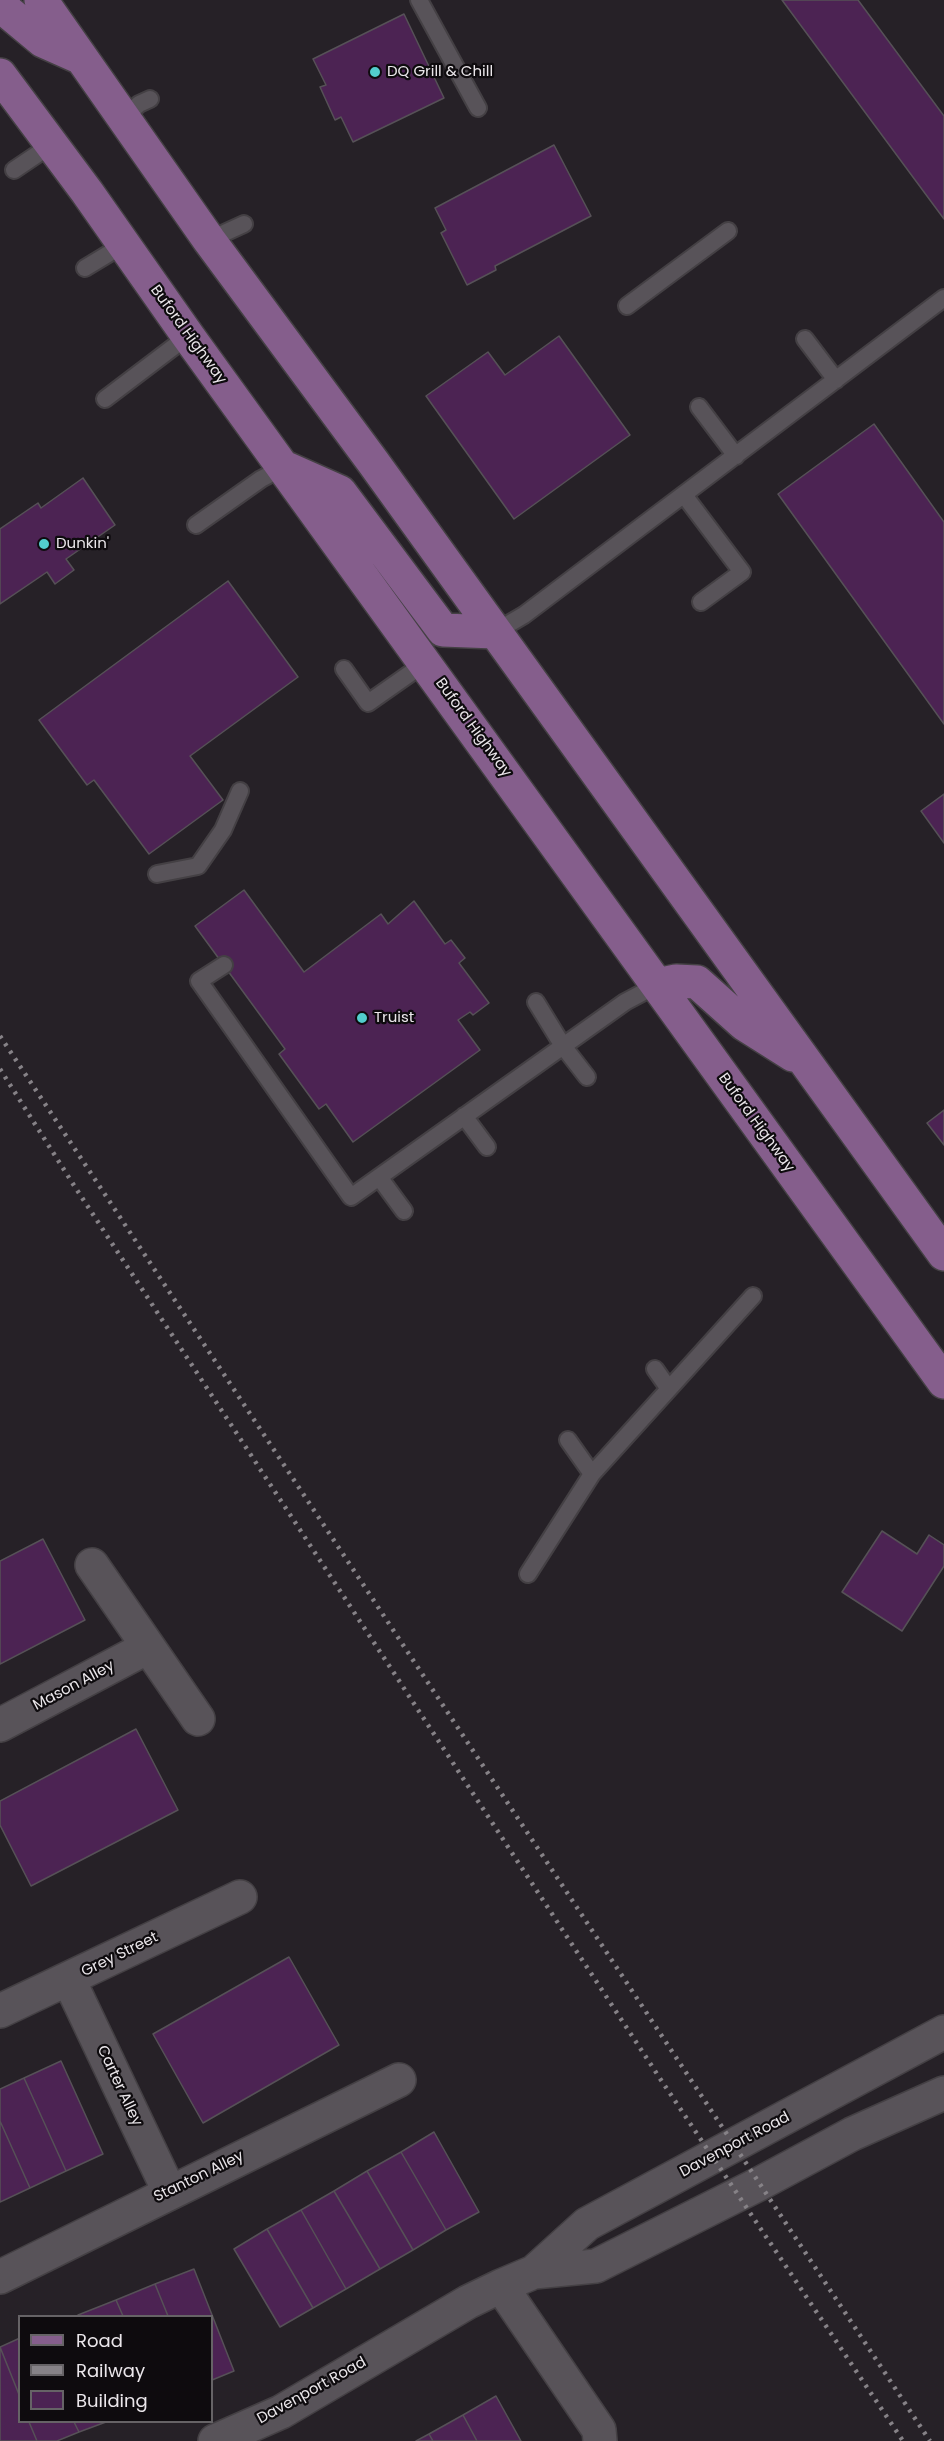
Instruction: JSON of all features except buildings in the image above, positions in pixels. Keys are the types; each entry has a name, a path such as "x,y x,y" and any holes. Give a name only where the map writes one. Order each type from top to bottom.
{"main road":[{"path":"41,0 209,240 944,1254"},
{"path":"0,1 43,41 81,57"},
{"name":"Buford Highway","path":"0,75 944,1382"},
{"path":"284,467 340,492 443,630 495,632"},
{"path":"657,985 690,981 703,985 744,1024 807,1064"}],"street":[{"path":"92,1565 198,1719"},
{"name":"Mason Alley","path":"0,1725 148,1647"},
{"name":"Grey Street","path":"0,2011 240,1897"},
{"name":"Carter Alley","path":"69,1980 169,2191"},
{"name":"Davenport Road","path":"534,2272 587,2224 944,2032"},
{"name":"Stanton Alley","path":"0,2277 169,2191 399,2080"},
{"name":"Davenport Road","path":"215,2441 281,2412 501,2286 534,2272 596,2266 759,2184 852,2134 944,2093"},
{"path":"501,2286 599,2430 600,2441"}],"lane":[{"path":"419,0 478,108"},
{"path":"124,118 139,104 150,99"},
{"path":"14,170 51,145"},
{"path":"209,240 244,224"},
{"path":"627,306 728,231"},
{"path":"86,268 123,245"},
{"path":"495,632 524,615 944,298"},
{"path":"105,399 188,336"},
{"path":"805,339 836,380"},
{"path":"699,407 736,456"},
{"path":"196,525 261,479 284,467"},
{"path":"684,495 742,572 701,602"},
{"path":"344,669 368,703 426,663"},
{"path":"157,874 198,866 223,830 240,791"},
{"path":"224,965 199,981 351,1197 625,1002 657,985"},
{"path":"536,1002 563,1046 587,1077"},
{"path":"464,1116 487,1147"},
{"path":"379,1177 404,1211"},
{"path":"528,1574 592,1474 753,1296"},
{"path":"655,1369 669,1389"},
{"path":"568,1440 592,1474"}],"railway":[{"path":"0,1036 930,2441"},
{"path":"0,1069 661,2080 903,2441"}],"place":[{"name":"DQ Grill & Chill","path":"375,72"},
{"name":"Dunkin'","path":"44,544"},
{"name":"Truist","path":"362,1018"}]}
